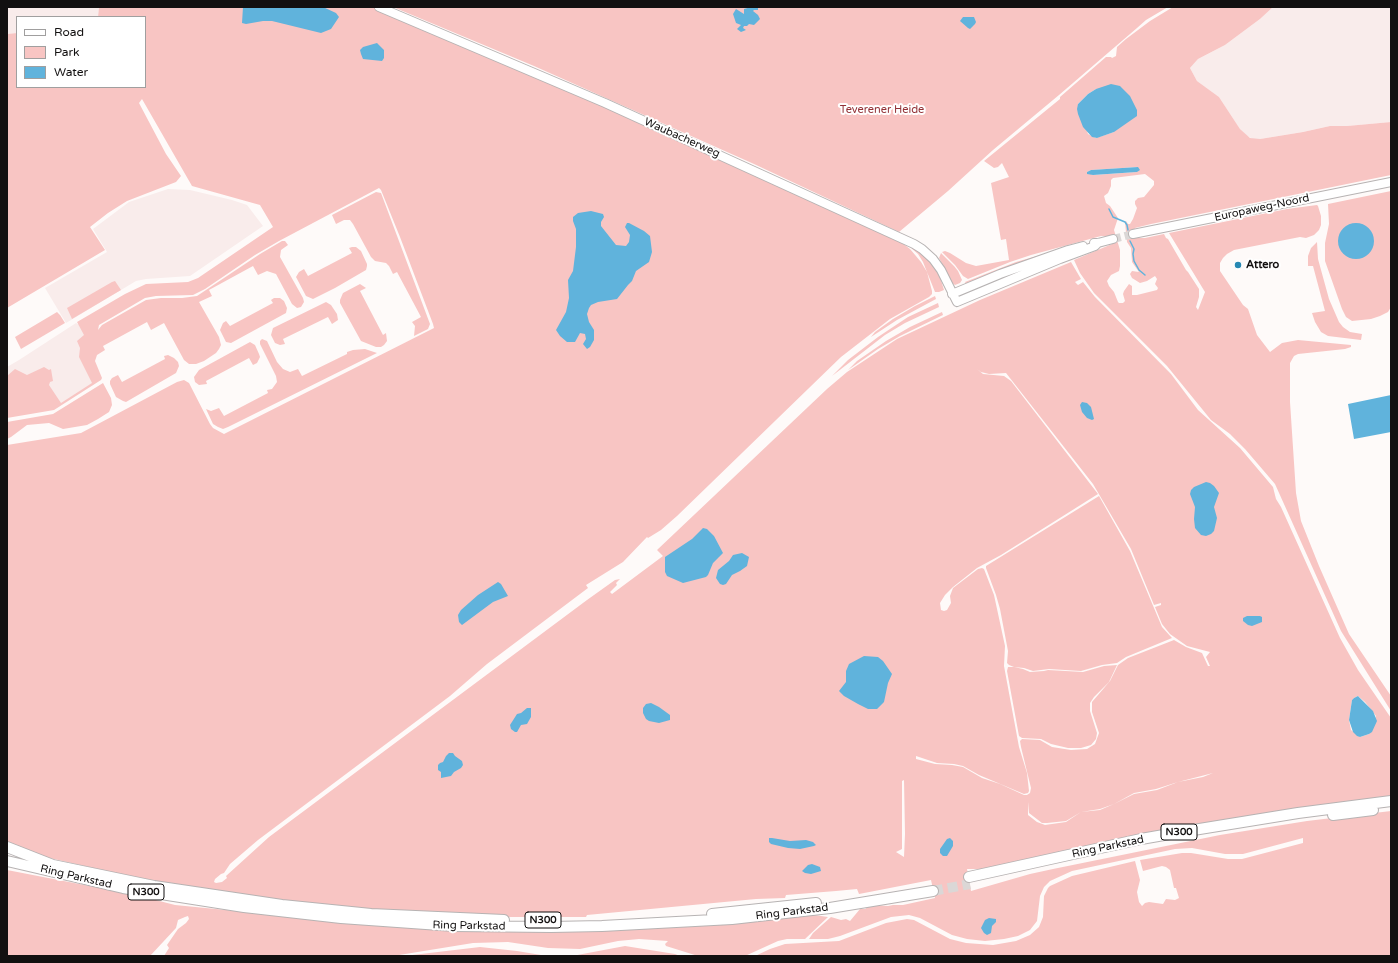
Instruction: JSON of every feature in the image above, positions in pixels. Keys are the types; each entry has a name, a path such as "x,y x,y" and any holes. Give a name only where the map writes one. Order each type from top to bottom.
{"highway":[{"name":"Ring Parkstad","path":"1391,801 1298,813 1141,839 969,881 1195,836 1391,808"},
{"name":"N300","path":"7,847 57,870"},
{"name":"Ring Parkstad","path":"7,854 57,870"},
{"name":"Ring Parkstad","path":"7,861 57,870 155,894 277,912 384,922 474,926 602,926 732,919 830,908 933,888"},
{"name":"N300","path":"7,867 57,870"}],"street":[{"name":"Waubacherweg","path":"379,7 605,103 914,244 933,259 941,270 957,302 1095,246 1098,243"},
{"name":"Europaweg-Noord","path":"1133,234 1391,182"},
{"path":"952,294 1000,274 1068,250 1094,242 1098,243 1113,239"}],"shaded area":[{"path":"7,7 99,7 98,16 16,16 16,33 7,34"},
{"path":"1273,7 1391,7 1391,122 1330,126 1260,139 1253,139 1247,136 1240,129 1219,97 1197,81 1190,68 1198,59 1225,45 1260,19"},
{"path":"168,189 190,190 247,205 263,226 190,276 136,281 66,323 45,288 107,252 93,229 129,202"},
{"path":"76,323 80,325 86,336 96,381 54,409 7,417 7,367"}],"green space":[{"path":"99,7 374,7 596,103 901,242 910,249 921,262 927,272 932,291 932,294 929,297 890,319 841,357 677,516 661,530 648,538 647,537 623,562 586,585 588,588 487,664 450,696 258,840 230,864 224,873 215,879 214,882 222,882 227,878 226,876 269,837 587,600 615,580 620,579 616,583 617,585 610,592 612,594 663,556 657,550 827,389 847,372 897,339 980,300 1071,262 1081,279 1075,282 1078,285 1083,282 1095,297 1171,374 1198,410 1240,448 1273,487 1276,499 1340,638 1358,670 1391,718 1391,799 997,869 967,869 971,891 1030,874 1220,835 1307,821 1391,811 1391,956 755,956 785,944 839,941 886,923 907,919 914,920 950,939 966,943 993,945 1016,941 1030,935 1039,927 1043,917 1044,896 1048,888 1072,876 1135,861 1140,880 1137,892 1139,902 1142,906 1149,902 1163,904 1166,899 1175,900 1179,898 1176,888 1174,888 1170,870 1162,866 1143,871 1140,860 1182,853 1228,859 1242,859 1303,843 1303,838 1243,854 1225,854 1192,848 1175,849 1072,871 1050,881 1044,887 1040,896 1037,921 1030,930 1018,936 985,941 967,939 952,935 920,918 909,915 891,917 828,939 809,939 813,933 831,917 850,921 860,909 865,909 871,905 903,905 935,898 931,880 859,894 857,889 786,895 785,898 756,899 587,915 586,917 475,917 343,908 181,888 45,857 7,852 7,445 81,433 177,382 184,380 189,383 210,424 213,428 224,434 434,328 400,237 379,188 279,241 255,255 205,289 193,295 156,296 145,298 99,325 98,330 102,325 146,300 197,296 282,241 285,241 288,245 281,250 280,257 303,298 304,302 301,307 297,308 292,304 276,274 267,271 258,275 253,266 209,290 212,296 199,302 219,337 221,345 216,353 204,361 196,364 189,364 184,360 164,323 151,330 147,322 103,346 105,350 97,355 95,361 102,378 101,380 54,410 7,418 7,376 15,369 27,375 44,367 49,370 51,369 53,381 50,382 49,385 61,403 92,383 79,357 80,348 77,341 84,335 77,322 125,294 146,284 188,282 198,278 273,227 260,205 192,186 142,99 139,103 166,154 181,176 176,182 127,201 108,213 90,227 105,250 7,308 7,34 16,33 16,88 146,88 146,16 98,16","holes":["977,369 981,372 989,374 1006,373 1093,484 1131,549 1154,605 1161,603 1161,605 1155,607 1162,624 1170,634 1187,646 1210,652 1206,657 1210,666 1208,666 1202,653 1186,647 1174,640 1128,658 1118,665 1110,681 1092,702 1092,712 1099,733 1095,744 1087,749 1071,750 1052,747 1040,740 1022,739 1020,741 1021,747 1031,788 1030,793 1027,795 1024,795 982,778 963,767 935,764 916,759 916,756 937,763 963,766 979,775 1024,794 1028,793 1027,773 1019,747 1004,666 1005,646 994,595 984,569 978,569 953,588 950,596 951,603 947,610 941,610 940,603 953,587 977,568 1001,555 1098,494 1011,381 1004,376 983,374","1358,696 1376,716 1369,734 1360,737 1351,730 1349,720 1352,700","1213,773 1203,777 1178,782","904,780 904,857 896,852 902,849 902,781","1178,782 1157,790 1134,794 1114,804 1134,793 1156,789","1028,802 1029,813 1042,823 1066,821 1081,812 1066,822 1045,825 1037,822 1028,815","1114,804 1100,810 1081,812 1100,809"]},
{"name":"Teverener Heide","path":"393,7 1168,7 1146,20 899,232 754,164 534,66"},
{"path":"1173,7 1273,7 1260,19 1225,45 1198,59 1190,68 1197,81 1219,97 1240,129 1250,138 1260,139 1330,126 1391,122 1391,175 1151,224 1135,228 1134,231 1137,238 1164,234 1199,289 1199,297 1196,307 1198,310 1205,292 1169,233 1287,209 1318,206 1321,216 1321,225 1319,230 1314,235 1306,238 1300,237 1234,250 1223,258 1220,263 1220,271 1243,305 1248,309 1257,335 1270,352 1282,343 1298,340 1351,345 1351,347 1345,349 1298,354 1294,356 1290,363 1290,402 1296,493 1301,521 1319,566 1349,634 1391,696 1391,711 1341,631 1275,484 1230,434 1211,420 1167,366 1094,293 1080,273 1074,260 1112,244 1113,242 1111,236 1101,236 1031,255 968,279 963,276 955,265 942,252 945,251 950,253 966,263 976,266 1009,260 1006,239 1001,240 991,183 1009,177 1002,163 998,167 994,168 984,161 1060,99 1060,97 1106,57 1112,58 1116,56 1117,47 1150,21","holes":["1096,89 1114,132 1096,138 1088,134 1078,104 1088,94","1138,167 1137,172 1093,175 1087,172 1091,170","1145,174 1154,181 1154,185 1144,197 1138,198 1135,201 1137,208 1130,224 1126,221 1125,222 1127,242 1131,248 1132,262 1139,272 1132,271 1130,274 1132,278 1140,283 1155,276 1157,279 1155,284 1158,288 1157,290 1132,295 1132,286 1129,284 1123,294 1125,301 1123,303 1118,302 1107,281 1111,275 1119,271 1120,266 1120,250 1114,230 1118,218 1110,206 1106,203 1104,196 1108,193 1111,186 1111,180 1113,178"]},
{"path":"1391,191 1391,307 1388,312 1380,316 1371,319 1352,321 1346,317 1342,309 1325,261 1325,243 1329,224 1328,204"},
{"path":"376,192 381,193 430,324 428,329 414,336 415,326 412,322 421,317 397,272 393,274 386,263 375,261 371,257 350,220 344,220 336,224 332,215"},
{"path":"1317,242 1318,259 1329,299 1339,322 1350,332 1362,334 1361,340 1328,336 1321,332 1315,322 1312,313 1325,311 1313,266 1308,266 1308,256 1311,248"},
{"path":"911,246 926,256 932,264 940,277 944,290 935,292 923,262 918,254 910,247"},
{"path":"356,247 361,251 367,264 366,270 313,299 306,296 296,277 299,272 304,269 308,276 352,253 349,248"},
{"path":"1061,249 967,286 965,282 1016,262"},
{"path":"941,253 958,271 962,280 960,283 955,285 952,283 939,258"},
{"path":"115,281 121,290 72,319 67,308"},
{"path":"360,284 366,288 360,291 383,335 386,333 387,341 381,347 376,347 361,341 340,303 343,293"},
{"path":"935,296 936,299 897,320 871,337 875,332 893,319"},
{"path":"274,298 280,298 284,301 287,308 286,313 231,343 226,342 220,330 223,323 226,321 230,326 273,303 271,300"},
{"path":"326,302 331,305 337,314 338,320 332,324 328,317 283,339 285,344 280,345 275,343 271,335 273,328"},
{"path":"938,303 939,307 905,323 885,335 832,376 848,360 878,337 908,317"},
{"path":"57,312 65,323 21,349 15,337"},
{"path":"942,312 943,315 900,336 848,370 857,361 886,341 910,327"},
{"path":"262,339 267,341 277,362 283,369 290,372 298,369 302,376 353,350 365,349 377,353 228,427 223,429 218,427 213,424 206,409 211,411 219,408 224,416 268,393 267,390 272,389 277,382 276,376 260,344"},
{"path":"250,342 255,345 260,357 257,363 253,365 249,358 206,381 207,384 199,385 195,382 194,377 199,370"},
{"path":"168,355 178,362 179,366 176,373 126,402 116,397 110,384 112,378 118,375 122,382 165,359 164,356"},
{"path":"103,383 111,398 112,405 109,412 98,419 87,425 63,429 49,423 27,425 7,439 7,422 53,414"},
{"path":"1099,496 1130,551 1162,627 1172,638 1126,657 1117,663 1102,665 1081,671 1049,669 1033,671 1014,667 1007,663 1008,651 1000,609 986,566"},
{"path":"1117,665 1109,682 1090,703 1090,711 1097,733 1096,739 1091,745 1081,748 1068,748 1051,744 1041,739 1022,738 1019,736 1007,671 1008,667 1014,667 1030,672 1048,670 1083,672 1104,666"},
{"path":"7,870 136,895 175,905 277,915 671,928 814,915 828,917 805,939 787,939 778,941 745,956 698,956 666,946 665,944 668,941 639,939 618,941 580,949 548,948 508,942 473,943 393,956 164,956 169,948 167,945 178,929 189,919 188,916 178,920 176,928 150,956 7,956"},
{"path":"625,946 675,954 680,956 572,956"},
{"path":"480,947 547,956 404,956"}],"water":[{"path":"243,7 323,7 336,13 339,17 331,29 321,33 272,21 246,24 242,23"},
{"path":"751,7 758,8 758,10 753,11 760,19 754,25 749,24 744,26 743,28 746,30 741,32 737,29 741,25 736,23 733,14 736,9 744,14 744,9"},
{"path":"963,17 974,17 976,22 970,29 960,21"},
{"path":"377,43 384,50 384,58 382,61 363,59 360,50 363,47"},
{"path":"1111,84 1120,86 1130,96 1137,110 1137,116 1114,132 1097,138 1092,137 1083,127 1078,114 1078,104 1088,94 1096,89"},
{"path":"1138,167 1140,170 1137,172 1093,175 1087,174 1087,172 1091,170"},
{"path":"591,211 603,214 604,217 601,222 601,226 616,245 626,246 629,242 630,235 625,227 627,223 629,223 650,236 652,252 649,262 636,271 632,281 617,299 598,302 591,305 587,314 589,322 594,330 594,340 587,349 583,344 586,339 585,334 580,333 575,342 567,342 556,330 566,312 569,298 568,280 573,271 576,247 576,229 573,217 578,213"},
{"path":"1360,223 1369,228 1373,234 1373,248 1369,254 1360,259 1352,259 1343,254 1339,248 1338,237 1343,228 1349,224"},
{"path":"1391,395 1391,432 1354,439 1348,404"},
{"path":"1082,402 1087,403 1091,407 1094,419 1092,420 1087,418 1082,412 1080,405"},
{"path":"1206,482 1214,486 1219,493 1214,507 1217,518 1214,531 1206,536 1201,535 1195,528 1195,507 1190,494 1194,487"},
{"path":"703,528 707,529 714,536 723,553 713,563 708,575 706,577 683,583 667,576 665,572 665,557 692,539"},
{"path":"742,553 749,557 747,566 732,575 726,584 720,584 716,578 718,570 729,561 733,555"},
{"path":"498,582 501,584 508,596 493,602 462,625 459,622 458,615 461,610 478,595"},
{"path":"1247,616 1260,616 1262,617 1262,622 1252,626 1248,625 1243,621 1243,618"},
{"path":"864,656 878,657 883,661 892,674 888,683 884,702 877,709 868,709 844,696 839,691 846,682 846,671 849,664"},
{"path":"1358,696 1373,711 1377,721 1372,732 1360,737 1353,732 1349,720 1352,700"},
{"path":"651,703 670,715 670,720 659,723 646,719 643,713 643,708 646,704"},
{"path":"527,708 531,708 531,717 527,724 521,725 517,732 515,732 511,729 510,725 517,714 521,713"},
{"path":"449,753 453,753 462,761 463,765 451,776 441,778 441,772 438,770 438,765 443,762"},
{"path":"769,838 790,841 806,840 813,842 816,845 800,849 788,848 771,844 769,842"},
{"path":"950,838 953,841 953,846 947,856 943,856 940,853 940,849 947,839"},
{"path":"812,864 820,867 821,871 811,874 802,871 808,865"},
{"path":"989,918 996,919 996,922 992,926 991,933 987,935 981,928 985,920"}],"waterway":[{"path":"1109,209 1113,217 1125,222 1128,230"},
{"path":"1130,241 1134,249 1134,261 1139,270 1145,275"}],"tunnel":[{"path":"1113,239 1133,234"},
{"path":"933,891 970,884"}],"place":[{"name":"Attero","path":"1238,265"}]}
